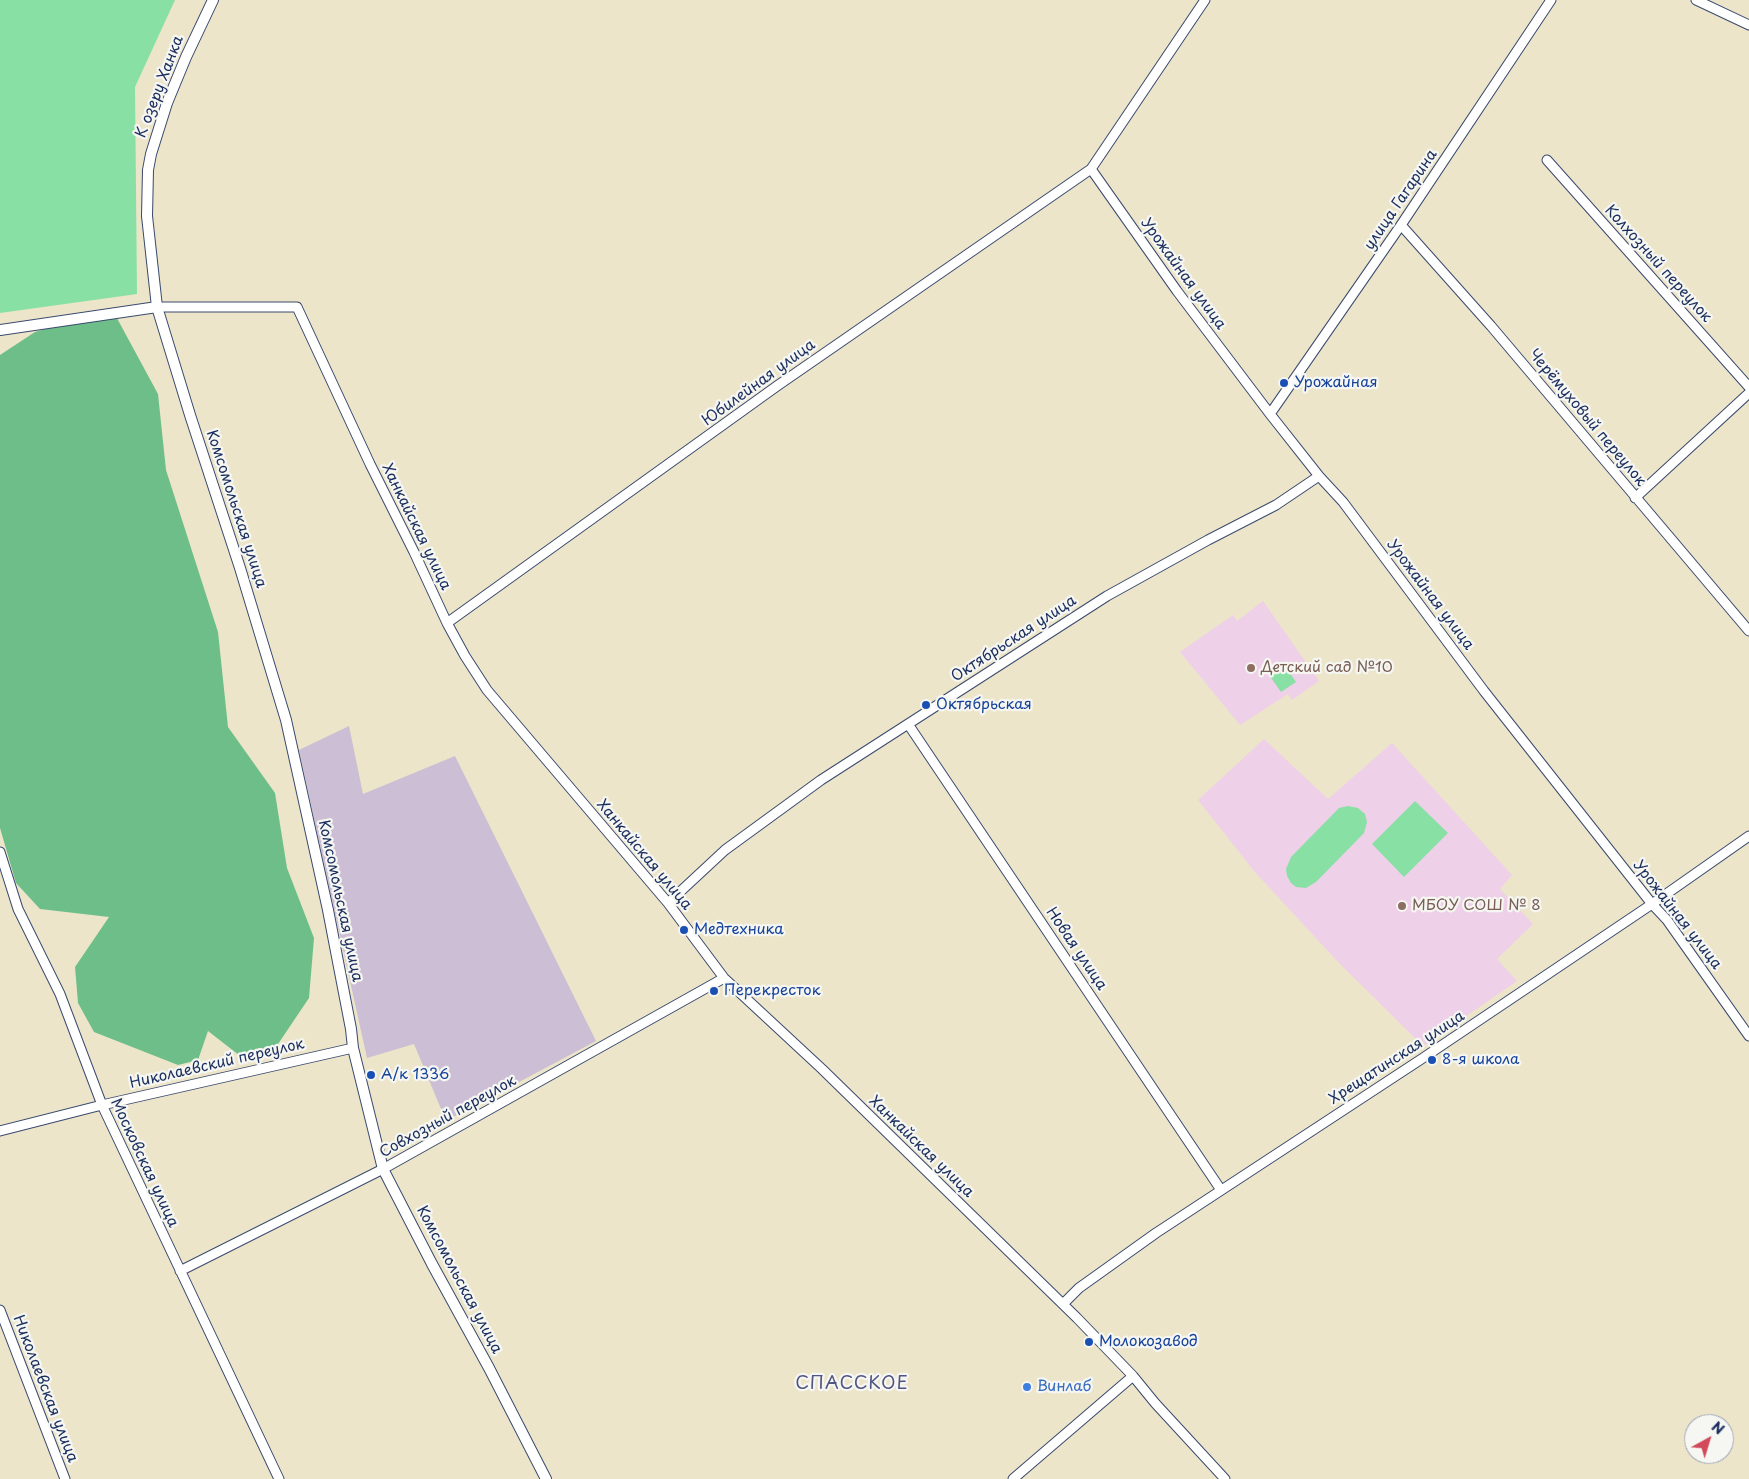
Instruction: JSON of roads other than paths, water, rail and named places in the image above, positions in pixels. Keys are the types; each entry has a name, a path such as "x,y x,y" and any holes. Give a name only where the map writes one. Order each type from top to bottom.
{"street":[{"name":"К озеру Ханка","path":"158,307 147,216 148,170 167,103 186,56 213,0"},
{"path":"1091,169 1204,0"},
{"name":"улица Гагарина","path":"1270,414 1401,225 1552,0"},
{"path":"1696,0 1749,25"},
{"name":"Колхозный переулок","path":"1547,160 1749,387"},
{"name":"Урожайная улица","path":"1091,169 1177,291 1270,414 1319,476 1343,502 1484,691 1652,904 1667,920 1749,1036"},
{"name":"Юбилейная улица","path":"447,623 777,386 1091,169"},
{"name":"Черёмуховый переулок","path":"1401,225 1491,326 1749,632"},
{"path":"0,330 158,307"},
{"name":"Ханкайская улица","path":"158,307 297,307 447,623 486,690 668,903 724,978 822,1069 1063,1304 1133,1376 1224,1479"},
{"name":"Комсомольская улица","path":"158,307 286,720 328,910 354,1048 383,1169 546,1479"},
{"path":"1636,498 1749,393"},
{"name":"Октябрьская улица","path":"668,903 719,856 756,826 820,780 1107,596 1276,505 1319,476"},
{"name":"Новая улица","path":"908,724 1221,1190"},
{"name":"Хрещатинская улица","path":"1063,1304 1079,1288 1221,1190 1423,1058 1652,904 1749,836"},
{"name":"Московская улица","path":"0,852 18,909 60,994 102,1105 279,1479"},
{"name":"Совхозный переулок","path":"180,1271 383,1169 724,978"},
{"name":"Николаевский переулок","path":"0,1130 354,1048"},
{"name":"Николаевская улица","path":"0,1310 65,1479"},
{"path":"1013,1479 1133,1376"}],"place":[{"name":"Урожайная","path":"1284,383"},
{"name":"Детский сад №10","path":"1251,668"},
{"name":"Октябрьская","path":"926,705"},
{"name":"МБОУ СОШ № 8","path":"1402,906"},
{"name":"Медтехника","path":"684,930"},
{"name":"Перекресток","path":"714,991"},
{"name":"8-я школа","path":"1432,1060"},
{"name":"А/к 1336","path":"371,1075"},
{"name":"Молокозавод","path":"1089,1342"},
{"name":"Винлаб","path":"1027,1387"}],"district":[{"name":"СПАССКОЕ","path":"852,1384"}]}
